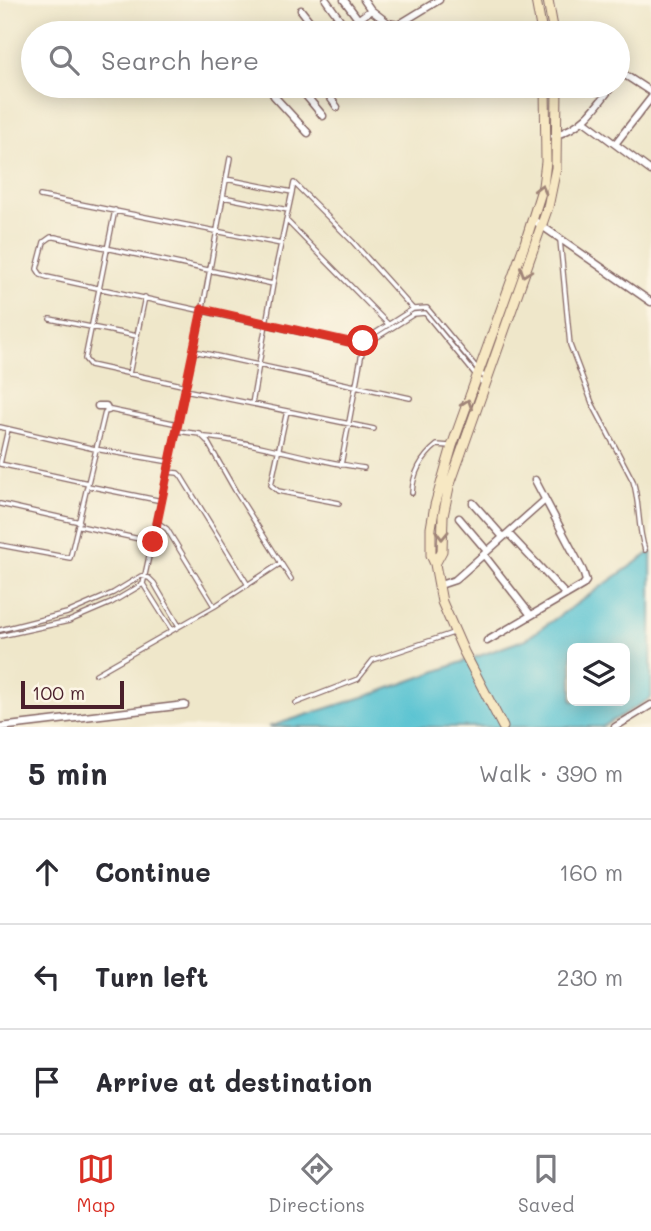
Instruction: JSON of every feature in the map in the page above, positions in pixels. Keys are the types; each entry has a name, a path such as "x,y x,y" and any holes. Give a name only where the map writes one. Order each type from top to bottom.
{"street":[{"path":"326,0 338,21"},
{"path":"344,0 358,19"},
{"path":"364,0 371,10 385,21"},
{"path":"403,21 439,0"},
{"path":"537,0 540,21"},
{"path":"548,0 552,21"},
{"path":"301,10 310,21"},
{"path":"356,21 371,10"},
{"path":"630,78 651,92"},
{"path":"276,98 308,133"},
{"path":"308,98 323,116"},
{"path":"330,98 337,107"},
{"path":"440,505 452,446 543,186 546,162 545,98"},
{"path":"503,727 464,652 442,602 431,555 431,528 487,383 541,225 556,168 556,98"},
{"path":"544,138 574,129 602,98"},
{"path":"615,144 651,99"},
{"path":"583,121 651,171"},
{"path":"532,219 651,302"},
{"path":"98,406 106,406 108,410"},
{"path":"488,641 583,585 586,577 535,480"},
{"path":"440,585 455,580 545,500"},
{"path":"473,503 566,594"},
{"path":"460,517 530,614"},
{"path":"0,727 185,705"},
{"path":"615,727 651,705"}],"lane":[{"path":"0,636 69,621 111,603 143,584 194,351 230,158"},
{"path":"226,179 292,192"},
{"path":"252,404 272,284 294,183 352,241 413,309"},
{"path":"40,196 281,244"},
{"path":"223,197 288,210"},
{"path":"115,210 101,288 85,354 87,363 252,404 374,429"},
{"path":"286,220 388,325"},
{"path":"272,284 51,237 44,242 37,269 47,277 358,344 363,344 414,314 425,313 487,383"},
{"path":"559,237 570,345 592,403 633,481 645,550"},
{"path":"129,374 145,298"},
{"path":"341,465 363,344 388,325 413,309 422,307 430,310 478,373"},
{"path":"50,319 136,336"},
{"path":"194,351 410,398"},
{"path":"0,545 71,558 103,415 108,410 178,424"},
{"path":"271,485 287,411"},
{"path":"0,428 170,462"},
{"path":"8,429 0,464 162,501"},
{"path":"177,430 364,468"},
{"path":"204,437 290,579"},
{"path":"412,493 416,471 430,450 437,444 452,446"},
{"path":"168,472 181,476 248,585"},
{"path":"266,482 278,491 339,503"},
{"path":"0,504 153,542"},
{"path":"157,522 167,529 215,606"},
{"path":"96,674 215,606 281,564"},
{"path":"145,576 154,583 179,626"},
{"path":"0,629 67,613 145,576"},
{"path":"143,584 172,630"},
{"path":"296,703 358,679 373,660 455,632"}],"water":[{"path":"651,552 651,698 602,727 268,727 379,692 526,639"}],"route":[{"path":"153,542 202,309 358,344 363,341"}]}
